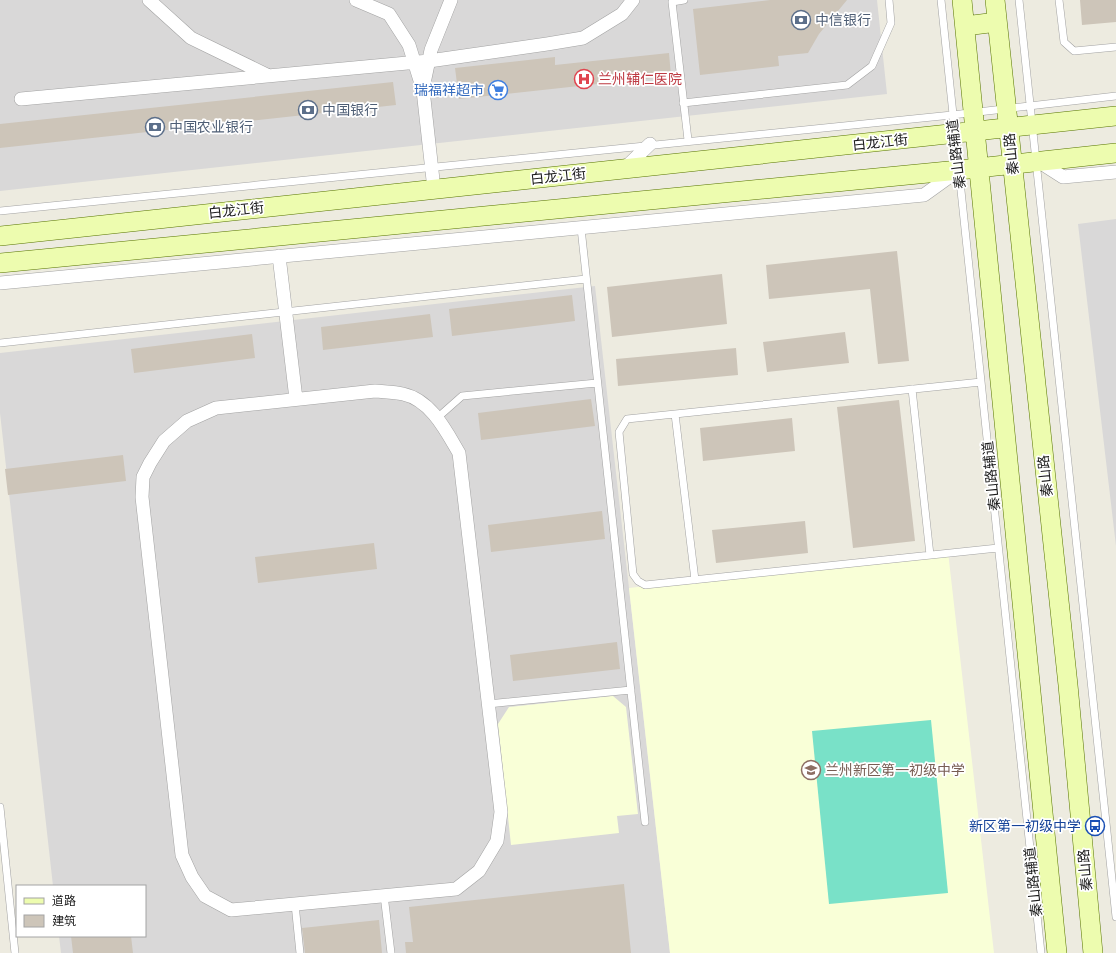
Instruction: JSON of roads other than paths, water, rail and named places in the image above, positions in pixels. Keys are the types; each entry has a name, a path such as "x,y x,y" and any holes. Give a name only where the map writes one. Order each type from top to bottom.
{"main road":[{"path":"962,0 980,168 1057,953"},
{"name":"秦山路","path":"995,0 1067,677 1093,953"},
{"path":"965,26 997,22"},
{"name":"白龙江街","path":"0,236 1116,116"},
{"path":"0,263 1114,154"}],"street":[{"path":"149,0 191,38 267,75"},
{"path":"356,0 389,14 409,45 423,90 434,189"},
{"path":"423,90 431,50 451,0"},
{"path":"21,99 414,61 428,61 584,38 622,14 633,0"},
{"path":"624,169 650,144"},
{"path":"1038,161 1063,177 1116,172"},
{"path":"0,283 924,195 958,170"},
{"path":"279,256 296,399"},
{"path":"375,390 405,394 425,405 436,418 444,426 459,454 501,812 497,841 479,871 456,889 231,910 205,896 192,876 182,855 142,497 143,477 164,441 188,421 216,408 375,390"}],"lane":[{"path":"684,0 672,2 688,140"},
{"path":"683,102 847,85 872,66 892,23 889,0"},
{"name":"秦山路辅道","path":"941,0 1040,953"},
{"path":"1019,0 1038,161 1116,917"},
{"path":"1059,0 1064,42 1074,51 1116,47"},
{"name":"白龙江街","path":"0,211 688,140 952,115 1006,107 1114,97"},
{"path":"581,228 645,822"},
{"path":"0,344 586,279"},
{"path":"436,418 462,396 597,382"},
{"path":"981,382 627,418 618,432 633,574 638,581 645,585 998,548"},
{"path":"912,389 930,555"},
{"path":"675,414 695,580"},
{"path":"488,704 631,690"},
{"path":"0,808 2,842 16,953"},
{"path":"384,895 391,953"},
{"path":"295,904 300,953"}],"place":[{"name":"中信银行","path":"801,20"},
{"name":"兰州辅仁医院","path":"584,79"},
{"name":"瑞福祥超市","path":"498,90"},
{"name":"中国银行","path":"308,110"},
{"name":"中国农业银行","path":"155,127"},
{"name":"兰州新区第一初级中学","path":"811,770"},
{"name":"新区第一初级中学","path":"1095,826"}]}
